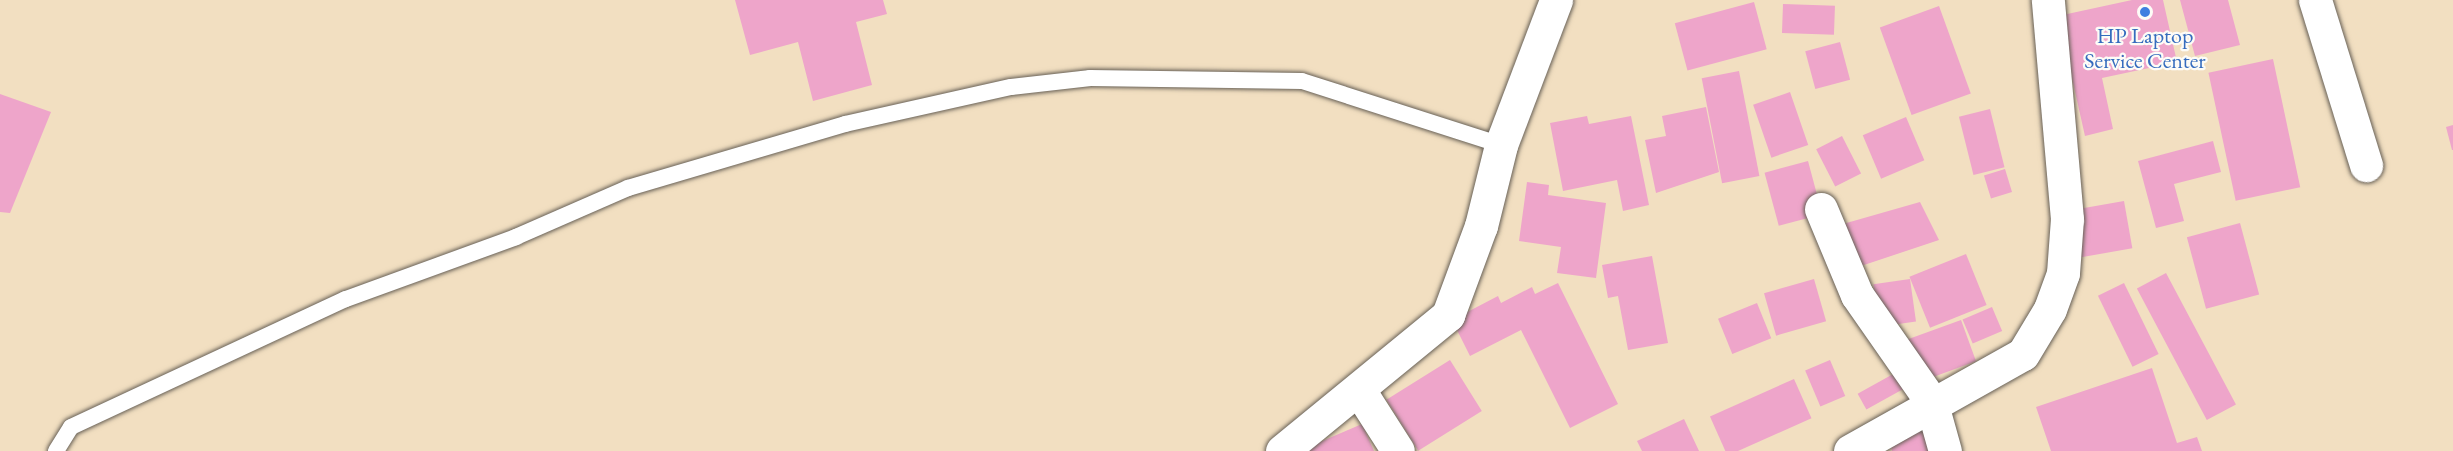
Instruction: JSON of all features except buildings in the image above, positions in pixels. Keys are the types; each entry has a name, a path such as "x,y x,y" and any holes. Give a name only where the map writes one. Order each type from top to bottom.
{"street":[{"path":"1282,451 1448,315 1481,226 1501,145 1556,0"},
{"path":"1850,451 1931,401 2023,354 2050,309 2063,273 2067,219 2048,0"},
{"path":"2315,0 2366,165"},
{"path":"1821,209 1857,295 1931,401 1945,451"},
{"path":"1359,390 1398,451"}],"lane":[{"path":"56,451 71,427 346,299 516,237 628,188 845,124 1011,87 1090,78 1302,81 1501,145"}],"place":[{"name":"HP Laptop Service Center","path":"2145,12"}]}
